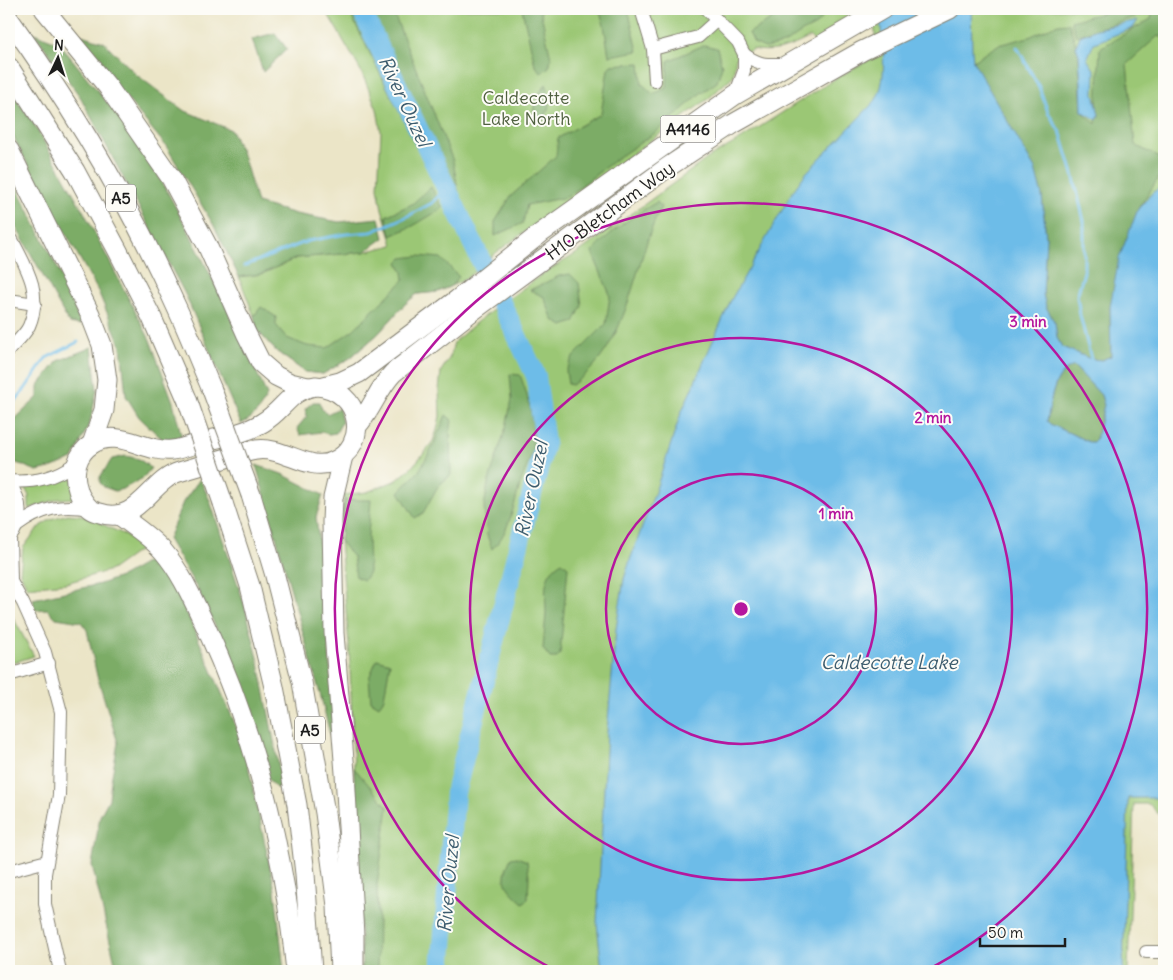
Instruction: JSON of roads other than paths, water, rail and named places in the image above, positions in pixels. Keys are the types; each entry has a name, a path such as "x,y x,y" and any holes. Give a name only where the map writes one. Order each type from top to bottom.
{"highway":[{"path":"44,9 108,87 172,178 207,245 261,363 276,376 290,383 336,390 345,396 351,405 357,426"},
{"name":"H10 Bletcham Way","path":"92,444 107,438 123,438 153,449 172,450 181,448 250,429 275,415 290,397 298,391 340,382 359,373 521,250 734,95 883,9"},
{"name":"H10 Bletcham Way","path":"354,971 354,935 345,772 334,633 333,498 343,456 351,444 357,426 367,415 383,383 393,373 471,312 668,167 733,124 862,51 950,9"},
{"name":"A5","path":"9,19 36,57 100,159 144,240 176,305 212,390 251,495 274,572 302,682 325,813 337,906 340,971"},
{"name":"A5","path":"9,67 75,171 152,318 187,399 223,503 250,586 274,687 297,805 305,874 312,971"},
{"path":"9,150 90,314 102,345 107,380 104,410 92,444 82,453 76,463 74,478 78,492 90,509 104,514 119,515 136,508 161,482 176,473 256,450 279,452 304,462 322,464 343,456"},
{"path":"119,515 163,551 177,571 221,660 264,788 293,935 296,971"}],"street":[{"path":"641,9 653,49 655,81"},
{"path":"706,9 738,42 744,54 753,62 761,64 786,64"},
{"path":"653,49 698,37 716,20"},
{"path":"734,95 744,72 744,54"},
{"path":"9,234 33,282 36,304 28,327 9,350"},
{"path":"9,300 36,304"},
{"path":"9,482 43,480 62,473 76,463"},
{"path":"9,482 15,490 20,514 17,526 9,538 10,579 49,663 61,712 59,795 45,874 45,904 60,971"},
{"path":"17,526 28,518 55,508 72,506 90,509"},
{"path":"9,675 49,663"},
{"path":"9,871 47,862"},
{"path":"1146,952 1164,952"}],"water":[{"name":"Caldecotte Lake","path":"879,9 971,9 973,61 1035,169 1042,196 1046,238 1043,294 1046,307 1055,323 1057,338 1062,347 1091,359 1102,360 1111,356 1110,307 1119,258 1138,209 1153,192 1164,186 1164,806 1156,798 1128,798 1123,971 602,971 597,923 607,732 616,629 624,579 681,413 731,300 793,191 806,173 875,101 880,92 883,69 883,44","holes":["1074,366 1101,395 1104,405 1096,439 1093,442 1089,442 1047,421 1057,382 1061,375"]},
{"path":"1138,20 1133,28 1094,43 1087,59 1095,71 1094,93 1099,115 1097,120 1082,111 1079,55 1076,46 1080,36 1097,29"}],"waterway":[{"name":"River Ouzel","path":"361,9 536,376 545,443 455,793 441,971"},
{"path":"1017,47 1039,87 1048,112 1061,134 1073,174 1084,221 1084,272 1077,296 1091,359"},
{"path":"244,266 308,241 346,234 371,232 432,203 445,189"},
{"path":"9,409 46,358 78,342"}],"park label":[{"name":"Caldecotte Lake North","path":"526,108"}]}
